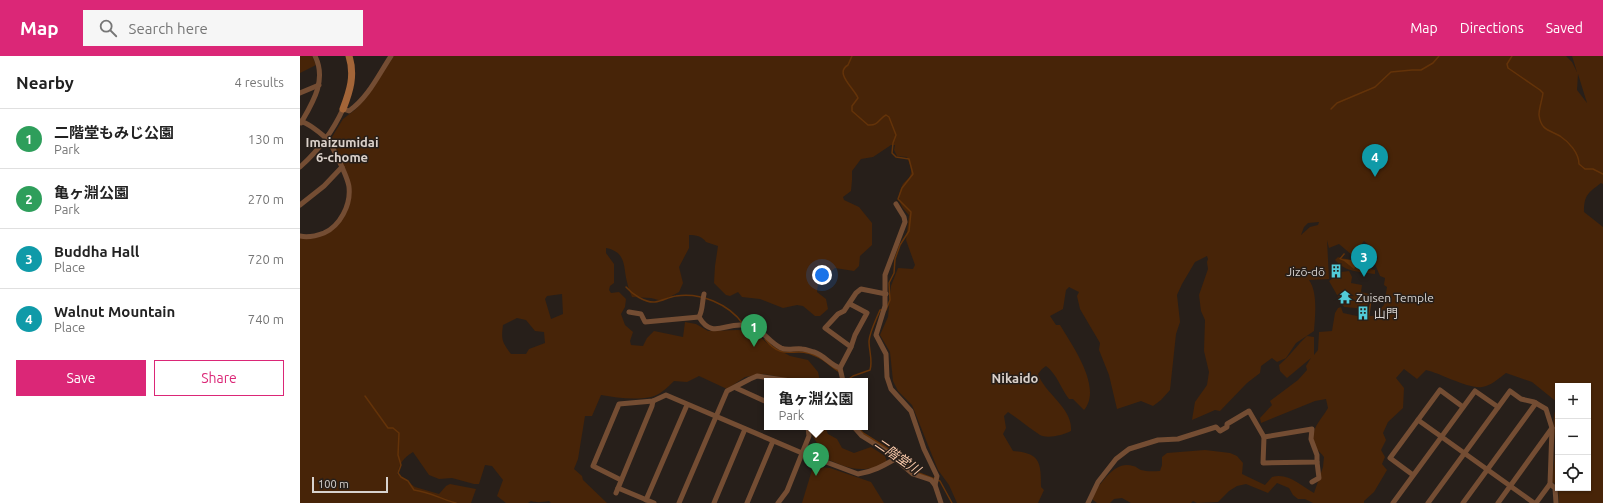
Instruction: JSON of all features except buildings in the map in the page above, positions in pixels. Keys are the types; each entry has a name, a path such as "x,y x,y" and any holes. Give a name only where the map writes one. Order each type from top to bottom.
{"street":[{"path":"300,236 310,237 325,232 335,225 340,220 347,203 349,191 348,182 342,168 326,138 300,122 315,96 319,85 320,70 315,56"},
{"path":"300,167 326,138 338,121 350,91 352,70 349,56"},
{"path":"343,109 349,111 358,103 390,57"},
{"path":"300,93 319,85"},
{"path":"300,205 324,186 342,168"},
{"path":"896,204 905,222 885,275 885,306 876,335 886,354 888,377 891,389 911,411 924,449 937,476 935,485"},
{"path":"851,347 825,328 850,304 856,292 861,289 886,294"},
{"path":"629,312 641,314 645,322 698,317 702,312 701,305 704,294"},
{"path":"842,378 841,371 855,335 867,313 850,304"},
{"path":"698,317 703,325 712,329 746,325 764,332 771,342 783,349 803,349 815,352 824,357 841,371"},
{"path":"679,503 727,391 736,388 757,376 771,378"},
{"path":"736,388 764,401"},
{"path":"1413,475 1390,458 1440,390 1463,407"},
{"path":"1392,503 1475,391 1498,407"},
{"path":"1418,420 1442,436 1464,453 1535,503 1550,484 1552,428 1546,409 1536,403 1521,399 1510,391 1464,453 1428,503"},
{"path":"621,480 593,466 619,404 653,401 666,396 802,453 858,474 880,468 895,459"},
{"path":"653,401 617,490 654,503"},
{"path":"1463,503 1536,403"},
{"path":"646,500 687,405"},
{"path":"1088,503 1098,482 1116,459 1129,449 1158,440 1178,439 1216,426 1220,431 1227,427 1228,424 1249,411 1264,437 1263,463 1317,462"},
{"path":"1264,437 1312,428 1311,439 1317,455 1319,478 1312,482"},
{"path":"1498,503 1552,428"},
{"path":"714,503 745,429"},
{"path":"778,503 787,491 809,436 808,430"},
{"path":"857,430 862,436 886,451 913,474 931,480 935,485 941,503"},
{"path":"747,503 773,441"},
{"path":"1550,484 1555,488 1556,503"}],"shaded area":[{"path":"300,56 312,56 316,65 300,73"},
{"path":"394,56 1566,56 1572,62 1577,72 1572,56 1603,56 1603,184 1601,183 1588,195 1585,202 1584,212 1603,227 1603,503 1559,503 1558,491 1591,491 1591,383 1555,383 1555,401 1532,382 1506,373 1489,385 1476,387 1469,386 1426,370 1417,379 1404,369 1396,378 1404,388 1403,408 1388,422 1383,433 1386,440 1381,450 1385,457 1382,464 1387,470 1374,492 1364,501 1364,503 1313,503 1305,499 1298,499 1293,495 1289,488 1277,483 1268,493 1246,484 1237,486 1229,491 1218,502 1197,503 1193,501 1191,503 1131,503 1122,498 1114,499 1110,503 1097,503 1093,500 1093,493 1105,478 1121,466 1134,466 1144,471 1160,471 1162,457 1167,453 1205,450 1230,453 1237,456 1243,463 1242,474 1265,485 1272,477 1283,476 1294,480 1314,493 1323,467 1324,457 1315,446 1313,434 1328,408 1326,399 1315,401 1261,423 1260,418 1272,405 1270,401 1298,380 1307,370 1306,366 1311,358 1287,378 1280,371 1279,365 1287,358 1303,339 1307,336 1314,337 1314,355 1318,350 1319,332 1332,331 1335,313 1338,308 1341,307 1343,313 1357,316 1373,316 1384,305 1387,287 1384,285 1385,278 1380,276 1375,264 1378,258 1374,249 1364,241 1352,255 1339,244 1329,248 1327,240 1329,279 1309,280 1314,291 1315,298 1314,331 1296,343 1286,358 1277,362 1272,358 1261,366 1260,373 1247,383 1220,411 1215,410 1192,420 1195,402 1207,385 1209,372 1204,351 1205,320 1201,311 1199,295 1208,269 1207,256 1195,262 1177,295 1180,322 1176,334 1170,390 1153,406 1141,401 1117,409 1109,375 1099,350 1100,343 1080,309 1077,296 1079,292 1069,287 1066,290 1063,309 1050,316 1056,325 1060,325 1084,367 1090,390 1089,401 1084,410 1073,399 1069,399 1056,377 1046,366 1038,374 1046,388 1068,415 1071,431 1056,436 1047,437 1040,435 1008,412 1004,416 1006,428 1003,434 1013,451 1029,454 1037,460 1039,465 1041,487 1044,490 1038,503 957,503 949,485 938,470 912,405 898,391 893,381 890,352 880,335 888,317 891,286 898,268 913,269 915,265 906,240 909,215 901,205 899,198 900,190 910,176 911,168 907,157 897,156 894,150 895,145 891,145 873,157 861,159 852,171 851,191 843,197 844,200 859,207 872,223 872,245 860,256 859,266 854,271 835,268 818,283 817,292 826,299 828,309 820,316 815,316 803,306 797,305 783,308 760,299 742,297 738,292 730,296 726,295 714,283 718,246 706,242 699,236 689,235 689,248 679,267 683,283 679,292 662,301 651,298 632,297 621,257 613,250 606,248 606,253 614,264 614,283 610,286 609,290 611,293 619,292 626,299 625,307 621,314 625,325 633,332 630,341 631,345 643,346 647,338 654,331 683,337 685,322 696,324 708,331 749,331 758,335 767,343 790,356 808,360 818,372 819,378 783,378 763,374 745,377 727,389 699,376 687,382 674,381 661,393 651,397 626,398 601,395 592,416 585,416 578,459 574,469 582,476 583,480 607,503 551,503 549,501 531,501 528,503 506,503 497,496 503,480 492,466 485,465 479,484 452,478 439,479 429,475 413,452 402,461 397,474 415,487 439,494 446,486 450,484 476,489 471,503 300,503 300,238 333,229 350,196 332,137 343,119 356,109 374,86","holes":["1578,74 1587,103 1577,90","1319,222 1318,225 1310,227 1301,235 1304,227 1308,223","562,294 563,314 551,319 545,299 547,296","517,318 526,320 535,331 544,332 545,343 529,349 526,354 511,354 503,341 502,330 503,325"]},
{"path":"1344,253 1345,254 1341,259 1351,260 1356,266 1354,269 1339,259"},
{"path":"1338,257 1352,260 1375,270 1375,274 1358,272 1343,267 1335,260"},
{"path":"1349,271 1352,277 1351,283 1362,285 1361,292 1369,294 1367,309 1344,307 1329,281 1341,272"},
{"path":"1555,412 1555,441 1554,425"},
{"path":"826,430 828,434 837,439 842,448 854,453 871,447 885,456 887,462 878,466 861,469 845,466 819,455 817,443 811,431"},
{"path":"1555,451 1555,484 1552,482"},
{"path":"819,467 830,468 871,482 884,503 802,503 812,470"}],"waterway":[{"name":"二階堂川","path":"852,56 843,72 846,81 858,98 852,106 852,111 868,125 876,123 886,115 889,117 896,135 892,153 896,157 909,159 913,174 902,188 898,199 911,212 909,231 900,245 895,259 894,273 889,283 890,300 886,310"},
{"path":"1331,109 1337,103 1375,87 1391,72 1421,70 1433,63 1439,56"},
{"path":"1512,56 1507,64 1508,68 1543,93 1539,115 1544,127 1567,141 1575,152 1579,160 1579,164 1585,169 1593,169 1603,174"},
{"path":"626,287 639,298 651,302 685,295 704,298 722,305 743,324"},
{"path":"1368,320 1371,300"},
{"name":"二階堂川","path":"850,378 870,370 871,363 869,341 872,329 880,310 882,310"},
{"path":"745,327 756,332"},
{"path":"765,339 778,350 784,352 808,353 819,357 840,372"},
{"path":"365,396 388,428 393,428 399,433 398,455 401,465 398,473 401,477 408,481 414,490 425,492 456,503"},
{"name":"二階堂川","path":"860,430 890,450 916,472 940,481 952,503"}],"place":[{"name":"Walnut Mountain","path":"1375,177"},
{"name":"Jizō-dō","path":"1336,271"},
{"name":"Buddha Hall","path":"1364,277"},
{"name":"Zuisen Temple","path":"1345,297"},
{"name":"山門","path":"1363,313"},
{"name":"二階堂もみじ公園","path":"754,347"},
{"name":"亀ヶ淵公園","path":"816,476"}],"district":[{"name":"Imaizumidai 6-chome","path":"342,150"},
{"name":"Nikaido","path":"1015,378"}]}
